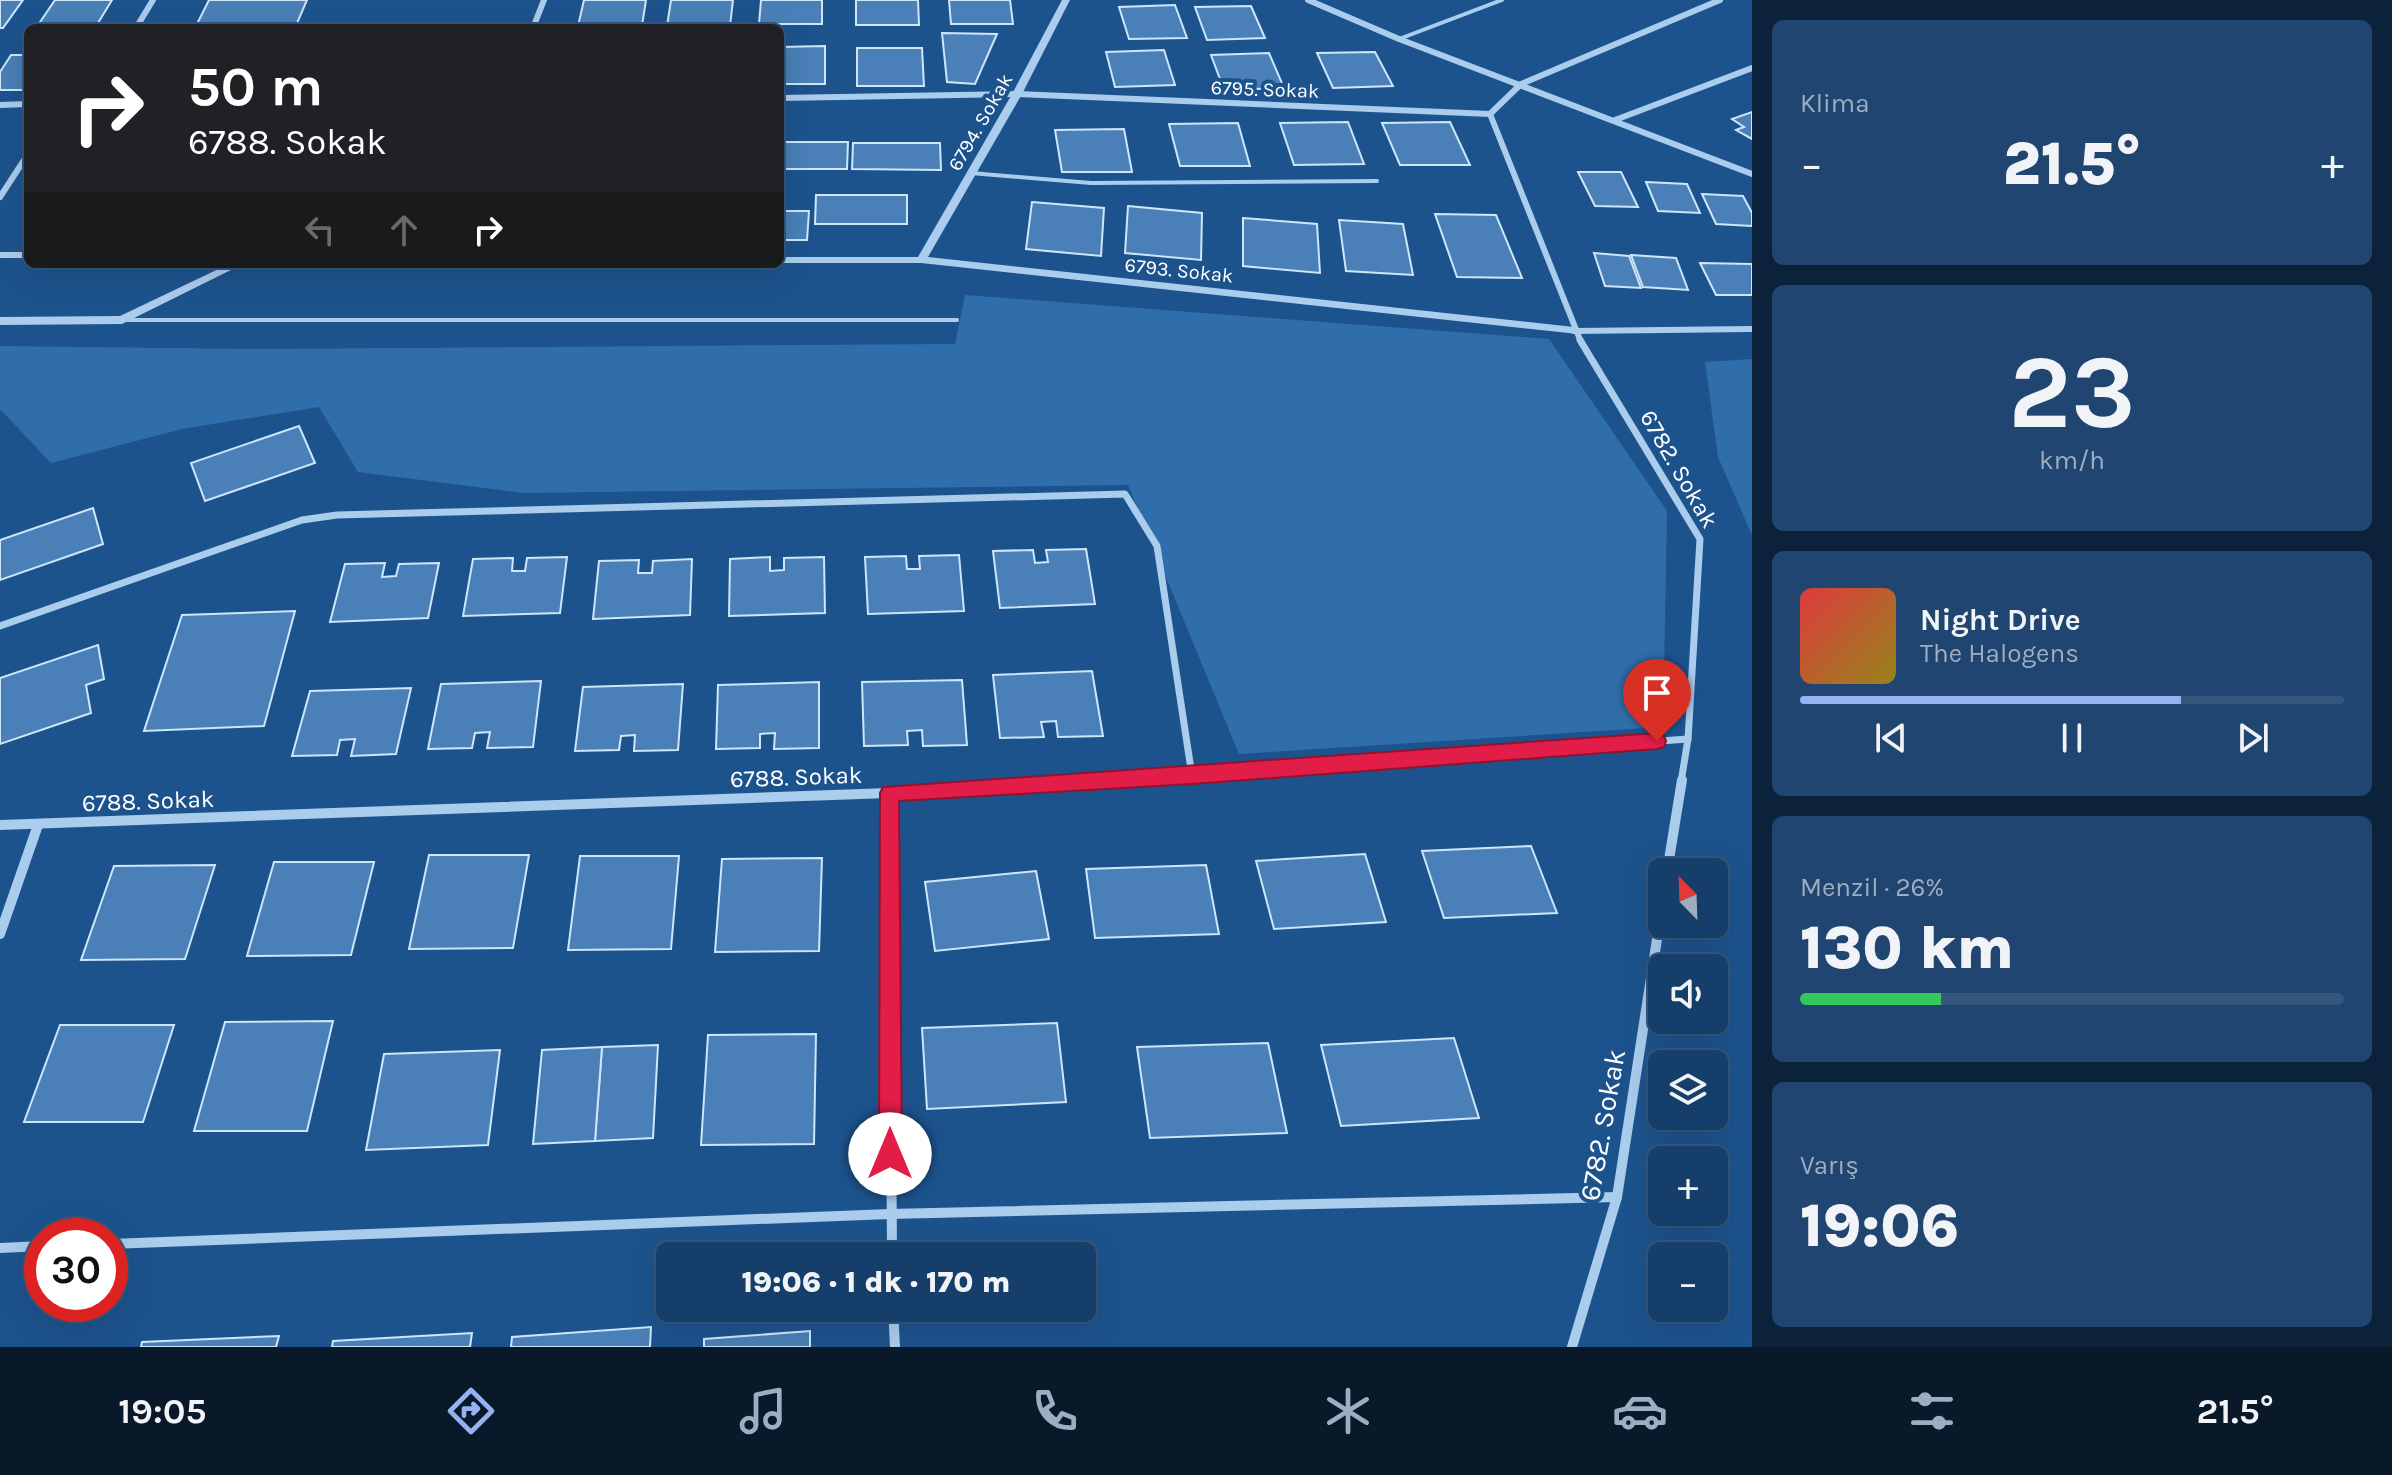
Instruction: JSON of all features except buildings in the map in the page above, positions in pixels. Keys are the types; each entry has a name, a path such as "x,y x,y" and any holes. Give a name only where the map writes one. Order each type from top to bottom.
{"street":[{"path":"138,24 153,0"},
{"path":"535,24 544,0"},
{"name":"6794. Sokak","path":"921,260 1017,94 1066,0"},
{"path":"1308,0 1399,39 1752,174"},
{"path":"1490,114 1521,84 1720,0"},
{"path":"1614,120 1752,68"},
{"name":"6795. Sokak","path":"784,98 1017,94 1490,114"},
{"path":"0,105 24,104"},
{"name":"6782. Sokak","path":"1490,114 1574,331 1700,539 1688,739 1669,858"},
{"path":"0,197 24,160"},
{"path":"0,255 24,255"},
{"name":"6793. Sokak","path":"784,260 921,260 1574,331"},
{"path":"0,321 122,320 230,268"},
{"path":"1574,331 1752,329"},
{"path":"0,626 302,520 337,515 1125,494 1157,546 1192,776"},
{"name":"6788. Sokak","path":"0,825 889,793 1192,776 1688,739"},
{"path":"889,793 891,1242"},
{"path":"0,934 38,825"},
{"name":"6782. Sokak","path":"1572,1347 1617,1197 1657,938"},
{"path":"128,1243 890,1214 1617,1197"},
{"path":"0,1248 24,1247"},
{"path":"894,1322 895,1347"}],"lane":[{"path":"1399,39 1502,0"},
{"path":"971,173 1091,183 1377,181"},
{"path":"122,320 957,320"}],"shaded area":[{"path":"965,295 1549,339 1667,511 1663,727 1239,754 1128,485 524,493 358,472 319,407 182,429 51,463 0,409 0,346 252,349 955,344"},
{"path":"1752,359 1752,535 1718,457 1705,362"}],"route":[{"path":"890,1154 889,793 1192,776 1657,741"}]}
